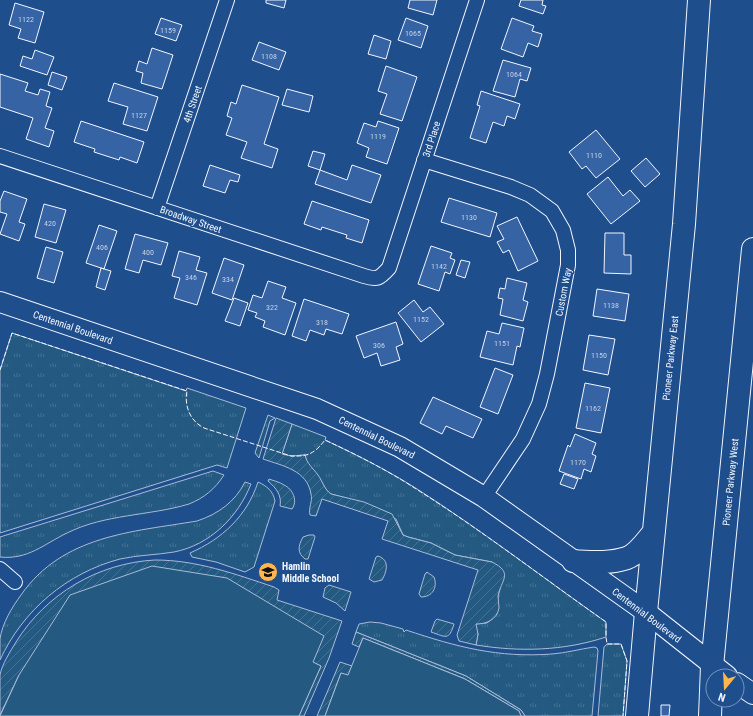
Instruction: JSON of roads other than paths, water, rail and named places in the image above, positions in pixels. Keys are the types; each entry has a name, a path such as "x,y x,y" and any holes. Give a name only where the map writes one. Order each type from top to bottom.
{"main road":[{"name":"Pioneer Parkway East","path":"637,716 684,224 699,0"},
{"name":"Pioneer Parkway West","path":"720,668 753,249"},
{"name":"Centennial Boulevard","path":"0,302 317,409 400,447 484,497 646,612 716,668"},
{"path":"573,561 603,563 627,558 639,549 654,532"}],"street":[{"name":"4th Street","path":"157,208 227,0"},
{"name":"3rd Place","path":"381,277 389,268 477,0"},
{"name":"Broadway Street","path":"0,156 364,276 374,279 381,277"},
{"name":"Custom Way","path":"424,160 510,187 530,195 552,211 563,230 568,250 568,265 547,374 539,404 523,439 484,497"},
{"path":"0,569 16,582"}],"place":[{"name":"Hamlin Middle School","path":"268,572"}]}
